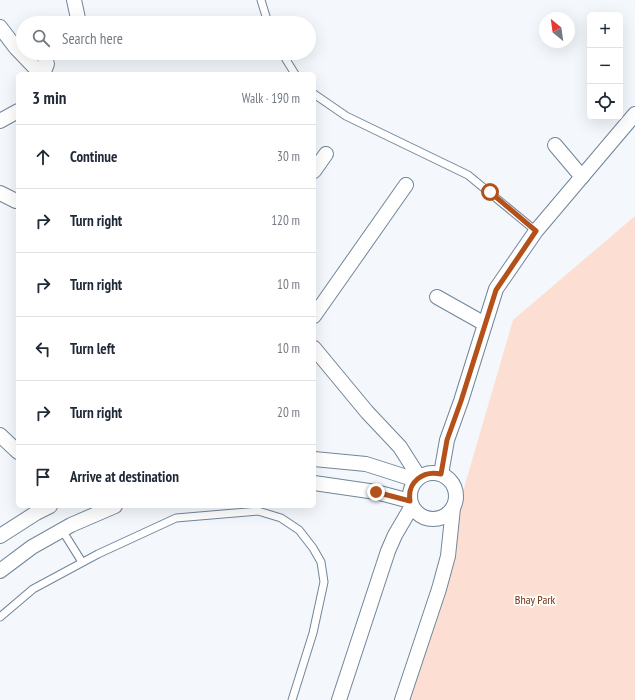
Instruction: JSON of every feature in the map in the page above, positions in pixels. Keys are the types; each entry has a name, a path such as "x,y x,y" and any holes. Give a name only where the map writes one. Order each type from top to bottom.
{"street":[{"path":"74,0 77,16"},
{"path":"0,27 16,48"},
{"path":"28,60 40,72"},
{"path":"43,72 47,64 46,60"},
{"path":"0,121 16,112"},
{"path":"441,474 447,440 496,290 536,231 635,114"},
{"path":"555,145 582,177"},
{"path":"316,168 326,154"},
{"path":"316,313 406,185"},
{"path":"0,193 16,201"},
{"path":"437,297 484,324"},
{"path":"316,350 367,412 400,447 418,479"},
{"path":"0,435 16,450"},
{"path":"316,459 366,464 418,479"},
{"path":"402,700 439,589 448,556 453,508 456,500 456,490 449,479 441,474 428,473 418,479 411,488 411,503 421,516 434,519 443,517 453,508"},
{"path":"316,482 376,492 411,503"},
{"path":"339,700 388,551 411,503"},
{"path":"0,536 46,508"},
{"path":"0,571 32,548 62,530 110,508"}],"lane":[{"path":"261,0 266,16"},
{"path":"286,60 294,72"},
{"path":"316,95 346,116 468,175 536,231"},
{"path":"0,617 33,589 98,554 176,518 258,511 281,518 299,530 313,548 321,562 324,582 313,633 292,700"},
{"path":"62,530 82,562"}],"green space":[{"name":"Bhay Park","path":"635,216 635,700 402,700 513,320"}],"route":[{"path":"376,492 410,501 411,488 419,477 428,473 441,474 447,440 496,290 536,231 490,192"}]}
